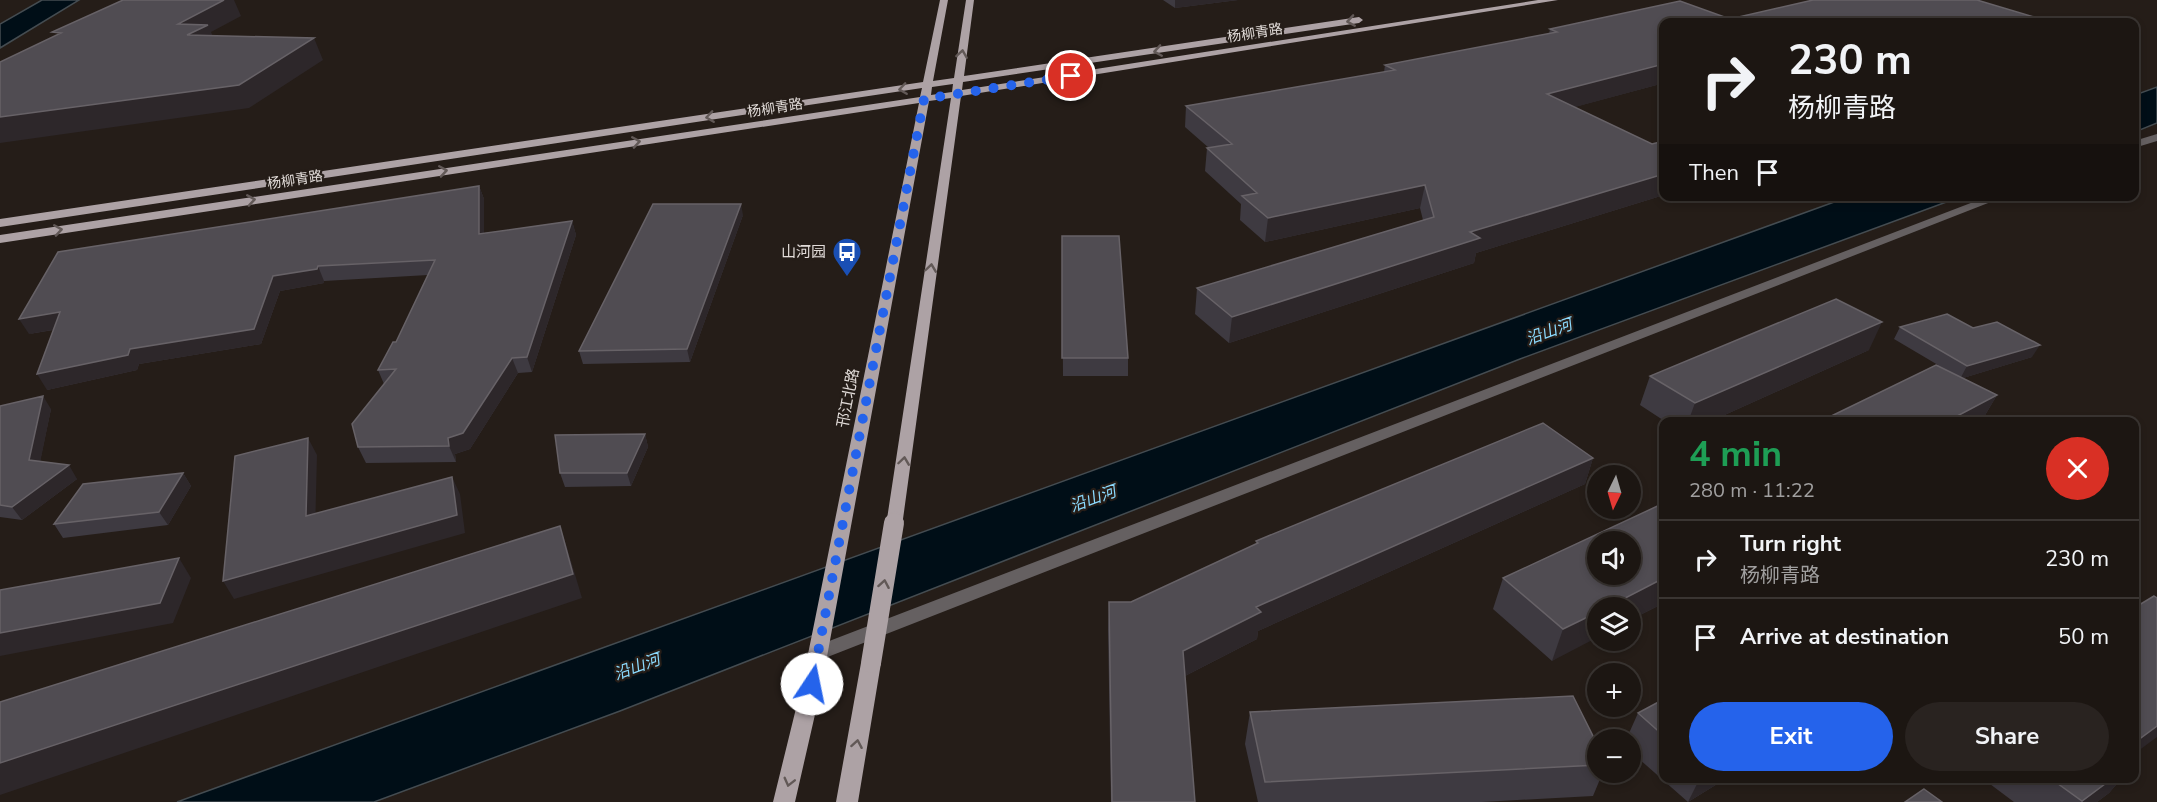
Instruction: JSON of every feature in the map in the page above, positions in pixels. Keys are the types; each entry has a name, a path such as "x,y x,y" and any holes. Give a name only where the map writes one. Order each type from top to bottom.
{"main road":[{"name":"邗江北路","path":"784,802 812,684 944,0"},
{"path":"847,802 895,519 970,0"},
{"name":"杨柳青路","path":"0,239 924,99 957,88 1492,0"},
{"name":"杨柳青路","path":"0,223 927,85 957,88 1554,0"}],"street":[{"path":"2139,143 2157,136"},
{"path":"818,653 1988,201"}],"water":[{"path":"42,0 79,0 0,48 0,24"},
{"path":"2157,87 2157,123 2139,130 2139,94"},
{"name":"沿山河","path":"1837,201 1949,201 1520,359 620,711 374,802 177,802"}],"building":[{"path":"123,0 224,0 178,24 208,25 187,35 314,38 239,85 0,117 0,62 61,33 52,32"},
{"path":"1813,0 1977,0 2038,18 1734,18"},
{"path":"1680,1 1727,18 1659,18 1659,65 1547,94 1652,144 1659,142 1659,175 1470,232 1480,238 1232,317 1197,288 1434,217 1425,185 1268,218 1242,196 1257,193 1207,148 1232,144 1186,106 1395,70 1385,65 1557,32 1550,29"},
{"path":"479,186 479,234 572,221 527,357 512,358 463,433 448,438 449,446 358,447 352,424 396,369 378,370 393,342 396,342 435,260 318,266 317,269 273,276 254,329 130,349 128,355 37,374 60,312 19,319 58,252"},
{"path":"653,204 741,204 687,349 579,351"},
{"path":"1062,236 1119,236 1128,358 1062,358"},
{"path":"1836,299 1882,322 1695,403 1650,376"},
{"path":"1947,314 1973,328 1997,322 2040,345 1967,366 1900,327"},
{"path":"1936,365 1997,395 1955,417 1829,417"},
{"path":"43,396 29,460 69,465 12,507 0,505 0,406"},
{"path":"1543,423 1593,458 1256,607 1261,612 1183,651 1195,802 1112,802 1109,602 1131,602 1258,543 1256,541"},
{"path":"645,434 627,473 560,473 555,435"},
{"path":"308,438 306,516 452,477 457,515 223,581 235,456"},
{"path":"183,473 159,512 54,524 83,484"},
{"path":"1659,505 1659,581 1627,597 1587,597 1587,617 1563,629 1503,578 1587,539 1587,585 1641,585 1641,531 1604,531 1630,519 1641,519 1641,514"},
{"path":"560,526 573,574 0,763 0,702"},
{"path":"179,558 160,603 0,633 0,590"},
{"path":"2154,596 2157,598 2157,726 2139,739 2139,605"},
{"path":"1573,696 1590,729 1587,729 1587,766 1265,782 1250,712"},
{"path":"1659,702 1659,732 1641,716 1641,711"},
{"path":"2057,783 2106,783 2082,801"},
{"path":"1924,789 1942,802 1905,802"}],"place":[{"name":"山河园","path":"847,278"}],"route":[{"path":"812,684 924,99 1071,76"}]}
